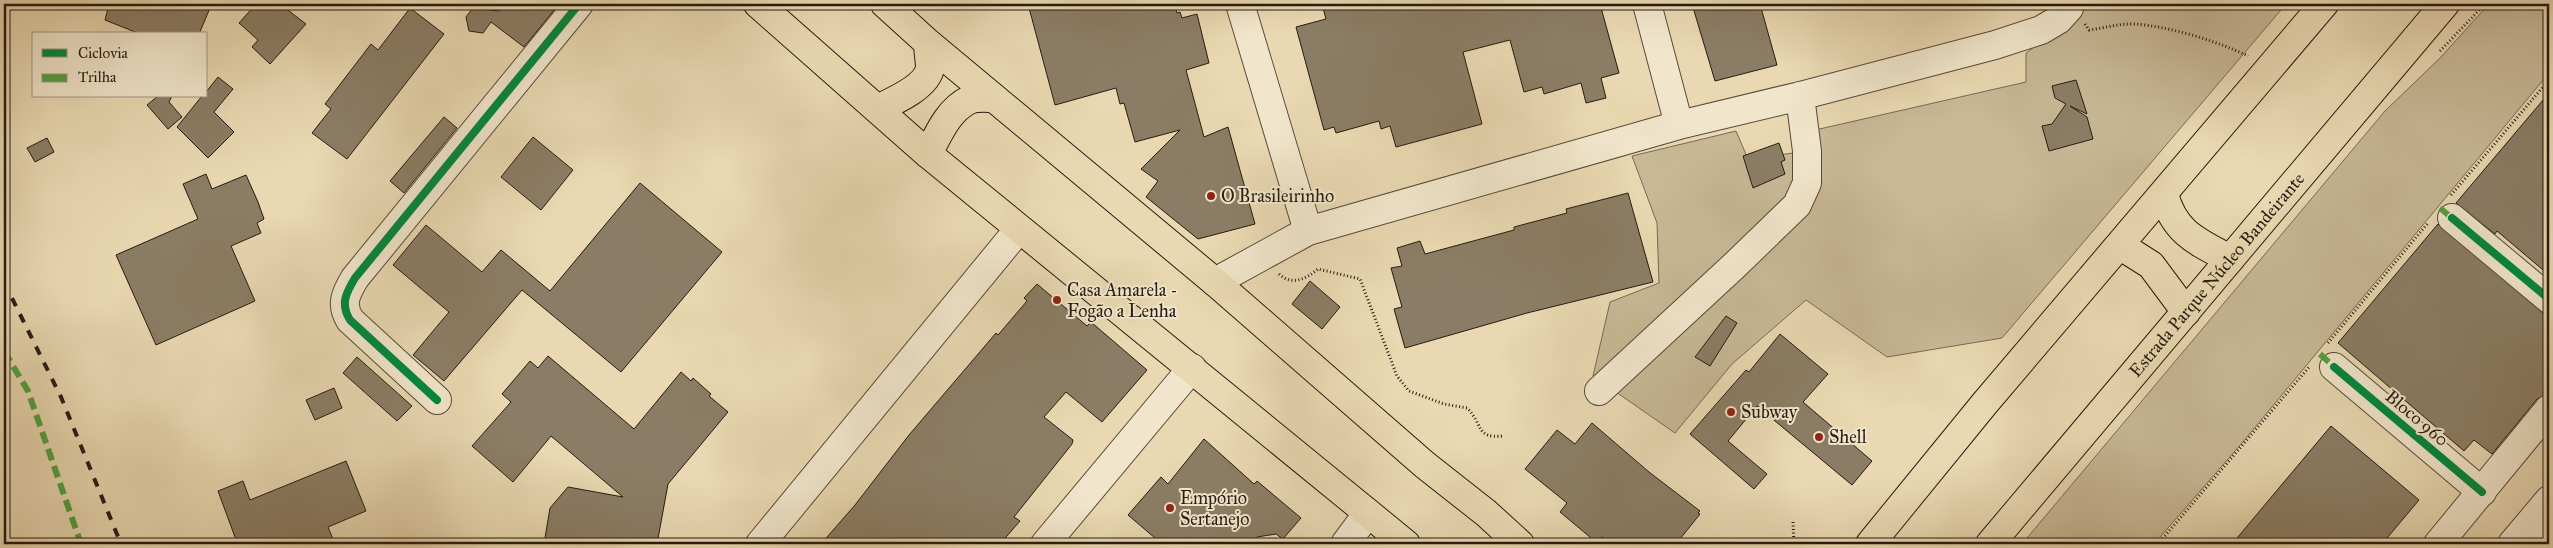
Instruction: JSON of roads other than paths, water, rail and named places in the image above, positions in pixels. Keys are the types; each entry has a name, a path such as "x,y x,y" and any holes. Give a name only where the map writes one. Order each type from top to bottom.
{"main road":[{"path":"758,4 928,154 1406,544"},
{"path":"885,4 993,98 1215,282 1424,465 1486,513 1520,544"},
{"path":"1870,544 1985,403 2324,4"},
{"name":"Estrada Parque Núcleo Bandeirante","path":"1990,544 2445,4"},
{"path":"877,109 906,95 920,83 930,69 928,43"},
{"path":"928,154 941,128 955,111 970,100 993,98"},
{"path":"2164,194 2167,208 2177,225 2189,237 2230,259"},
{"path":"2120,246 2151,264 2186,312"}],"street":[{"path":"437,400 350,320 344,310 345,294 355,278 579,4"},
{"path":"1240,4 1308,231"},
{"path":"1647,4 1679,125"},
{"path":"1215,282 1308,231 1679,125 1800,96 1995,45 2032,33 2058,20 2069,6"},
{"path":"1599,390 1736,266 1797,205 1807,183 1807,151 1800,96"},
{"path":"2444,211 2549,299"},
{"path":"760,544 1019,229"},
{"name":"Bloco 960","path":"2324,358 2482,492"},
{"path":"1045,544 1192,368"},
{"path":"2438,544 2549,409"},
{"path":"2549,500 2520,534 2549,543"},
{"path":"1345,544 1368,513"}],"railway":[{"path":"4,282 61,397 121,544"}],"place":[{"name":"O Brasileirinho","path":"1211,196"},
{"name":"Casa Amarela - Fogão a Lenha","path":"1057,300"},
{"name":"Subway","path":"1731,412"},
{"name":"Shell","path":"1819,437"},
{"name":"Empório Sertanejo","path":"1170,508"}]}
